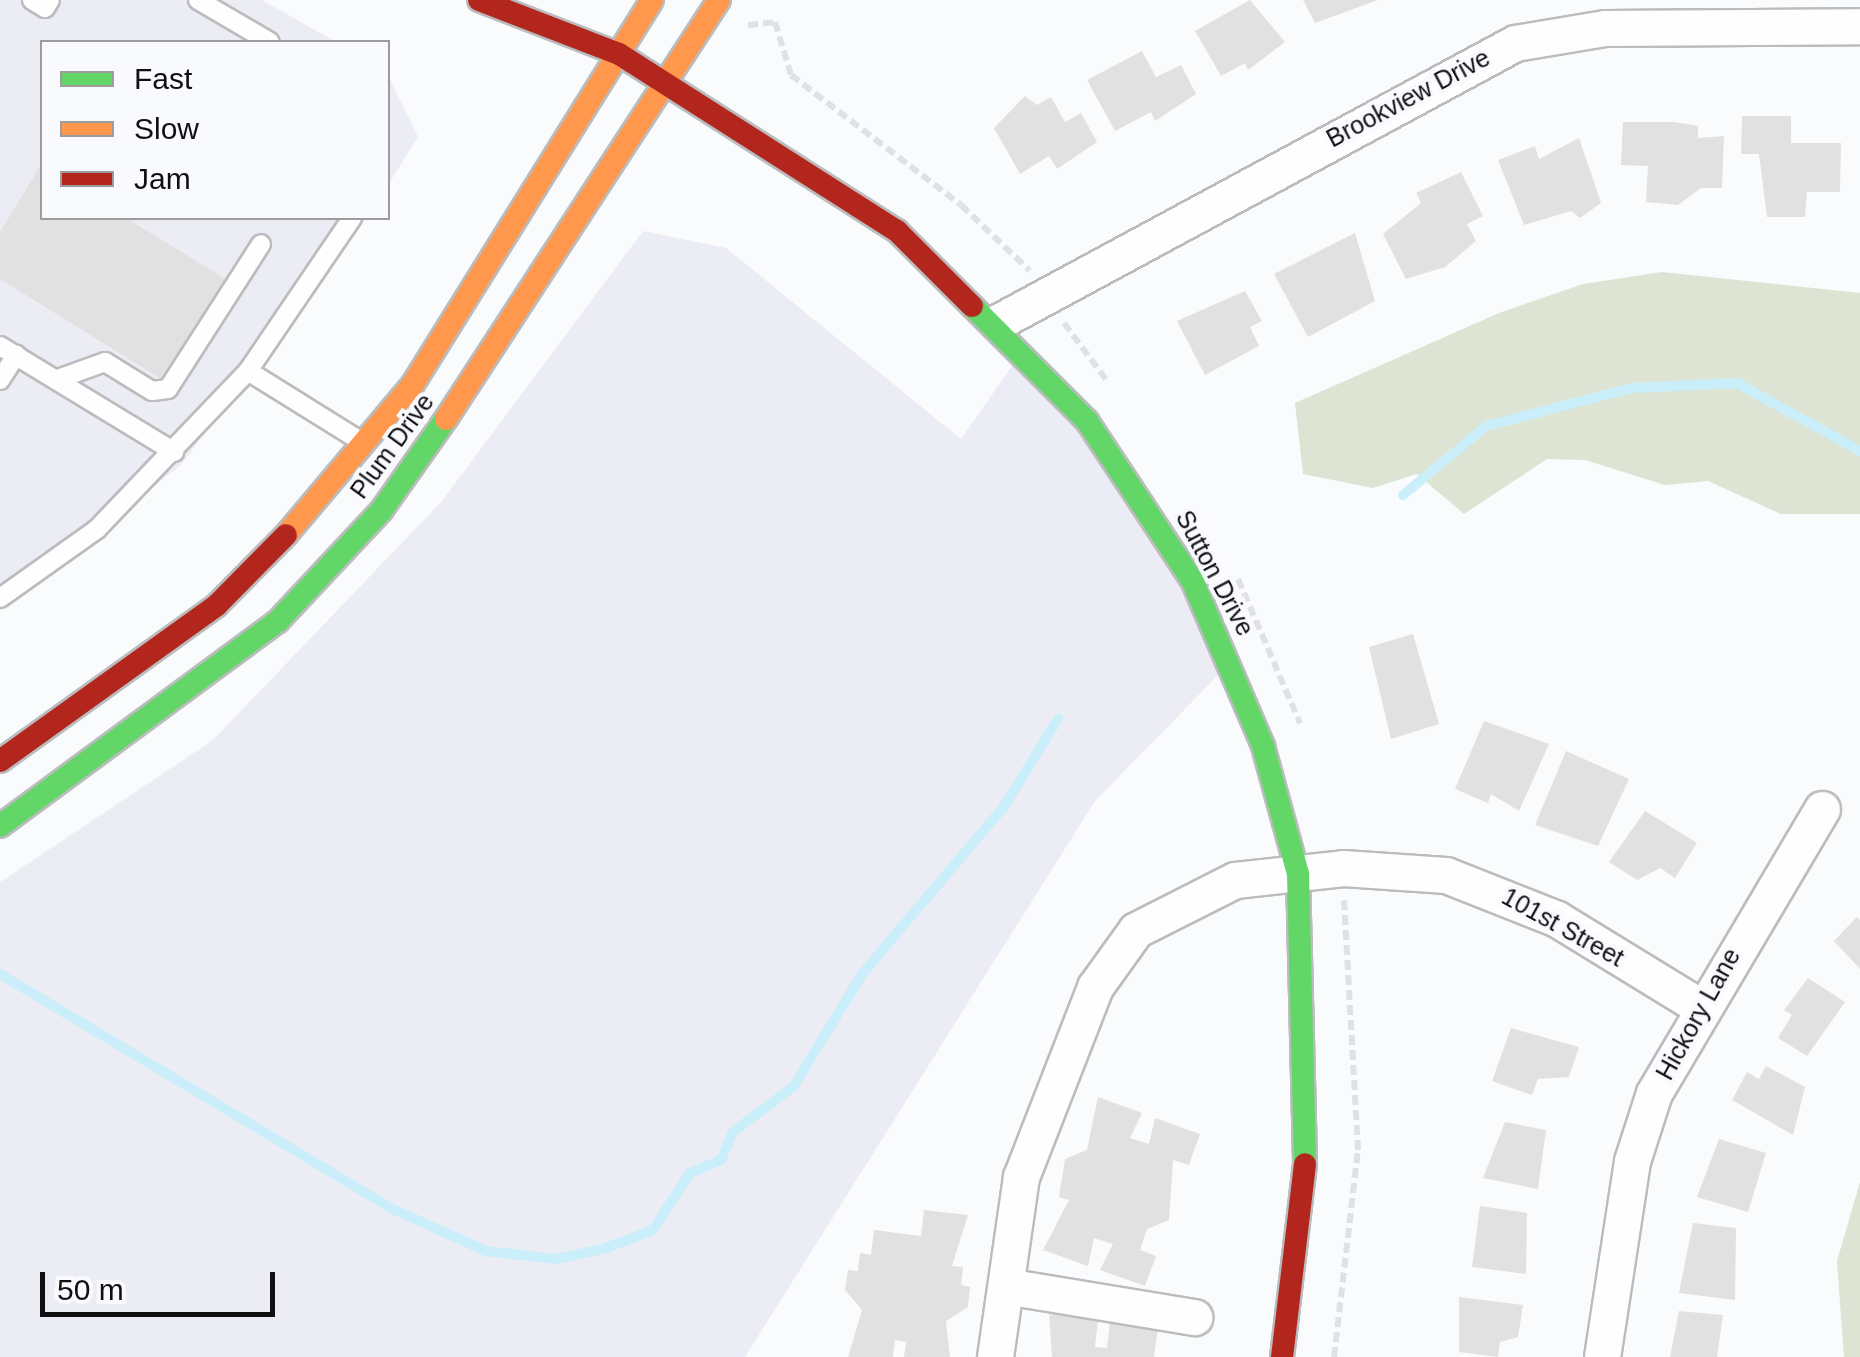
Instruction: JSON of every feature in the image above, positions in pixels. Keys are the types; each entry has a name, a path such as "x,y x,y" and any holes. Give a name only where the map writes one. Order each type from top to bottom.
{"street":[{"path":"480,0 619,54"},
{"name":"Plum Drive","path":"0,826 22,764 216,605 367,445 652,0"},
{"name":"Plum Drive","path":"22,764 278,621 381,510 513,325 719,0"},
{"path":"584,13 619,54"},
{"name":"Brookview Drive","path":"998,322 1515,43 1721,14 1860,26"},
{"name":"Sutton Drive","path":"619,54 896,230 998,322 1087,420 1192,580 1264,746 1298,874 1309,1126 1282,1357"},
{"name":"Hickory Lane","path":"1602,1357 1632,1161 1699,1006 1822,808"},
{"name":"101st Street","path":"995,1357 1021,1177 1095,987 1136,930 1234,880 1395,867 1495,889 1699,1006"},
{"path":"1006,1286 1194,1318"}],"lane":[{"path":"32,0 45,8 50,0"},
{"path":"198,0 267,40"},
{"path":"0,598 97,528 174,452 248,371 351,220"},
{"path":"58,379 105,362 152,391 168,390 260,244"},
{"path":"0,380 8,351 174,452"},
{"path":"248,371 367,445"}],"path":[{"path":"740,26 775,22 791,74 961,205 1046,296"}],"shaded area":[{"path":"0,0 262,0 332,40 40,40 40,220 365,220 180,466 0,602"},
{"path":"390,79 418,137 390,182"},
{"path":"643,231 726,248 961,439 1024,349 1231,662 1095,801 745,1357 0,1357 0,882 213,740 442,501"}],"green space":[{"path":"1662,272 1860,293 1860,514 1781,514 1708,481 1665,485 1585,460 1547,459 1464,514 1417,474 1373,488 1303,474 1295,403 1499,313 1583,284"},
{"path":"1860,1182 1860,1357 1844,1357 1837,1261"}],"building":[{"path":"1250,0 1285,42 1248,70 1245,63 1221,76 1195,31"},
{"path":"1303,0 1378,0 1315,23"},
{"path":"1142,51 1156,77 1181,65 1196,94 1155,121 1151,112 1115,131 1087,80"},
{"path":"1025,96 1037,105 1051,97 1065,122 1081,113 1097,142 1057,169 1049,156 1020,174 994,128"},
{"path":"1742,116 1791,116 1791,143 1841,143 1840,192 1807,192 1805,217 1767,217 1759,154 1741,154"},
{"path":"1623,122 1674,122 1698,126 1698,138 1724,136 1722,188 1701,188 1678,205 1646,202 1648,166 1621,165"},
{"path":"1579,138 1601,203 1580,218 1571,211 1524,225 1498,160 1535,146 1539,159"},
{"path":"40,166 40,220 129,220 229,281 166,382 0,279 0,232"},
{"path":"1461,172 1483,216 1467,224 1476,241 1445,267 1406,279 1383,234 1421,203 1416,193"},
{"path":"1355,233 1375,301 1308,337 1274,274"},
{"path":"1245,291 1262,321 1250,327 1259,346 1205,375 1177,321"},
{"path":"1413,634 1439,724 1391,739 1369,647"},
{"path":"1484,721 1549,744 1519,811 1491,794 1488,803 1455,789"},
{"path":"1566,751 1629,779 1598,846 1535,825"},
{"path":"1645,811 1697,843 1675,878 1660,868 1637,880 1609,862"},
{"path":"1857,917 1860,920 1860,969 1834,941"},
{"path":"1808,978 1845,1002 1807,1056 1778,1038 1792,1015 1784,1010"},
{"path":"1511,1028 1579,1047 1569,1077 1538,1079 1532,1095 1492,1081"},
{"path":"1766,1066 1805,1087 1793,1135 1732,1100 1747,1072 1759,1079"},
{"path":"1098,1097 1142,1113 1130,1138 1149,1144 1155,1118 1200,1134 1189,1165 1173,1160 1169,1220 1147,1229 1140,1250 1156,1256 1145,1286 1100,1270 1113,1244 1094,1238 1088,1266 1043,1250 1069,1200 1059,1197 1065,1159 1087,1150"},
{"path":"1505,1122 1546,1130 1538,1189 1483,1178"},
{"path":"1719,1139 1766,1153 1748,1212 1697,1197"},
{"path":"1480,1206 1527,1213 1526,1274 1472,1267"},
{"path":"924,1210 968,1215 952,1266 963,1267 961,1285 970,1287 968,1307 946,1321 950,1357 904,1357 906,1342 895,1340 893,1357 848,1357 862,1310 845,1290 848,1270 858,1271 860,1253 871,1255 874,1230 921,1236"},
{"path":"1693,1223 1736,1228 1735,1300 1679,1293"},
{"path":"1459,1297 1523,1305 1518,1337 1500,1342 1498,1357 1459,1352"},
{"path":"1679,1311 1723,1315 1717,1357 1670,1357"},
{"path":"1049,1314 1098,1320 1095,1347 1107,1348 1110,1321 1158,1327 1154,1357 1052,1357"}],"waterway":[{"path":"1403,495 1486,426 1632,388 1737,383 1860,451"},
{"path":"0,974 395,1210 486,1251 557,1259 606,1248 653,1230 690,1173 721,1160 733,1132 794,1086 862,974 1003,808 1058,719"}],"traffic: fast":[{"path":"972,306 1087,421 1192,580 1263,746 1298,874 1305,1164"},
{"path":"0,826 278,621 381,511 446,419"}],"traffic: slow":[{"path":"286,535 413,384 652,0"},
{"path":"446,419 719,0"}],"traffic: jam":[{"path":"479,0 619,54 897,231 972,306"},
{"path":"0,761 217,605 286,535"},
{"path":"1282,1357 1305,1164"}]}
